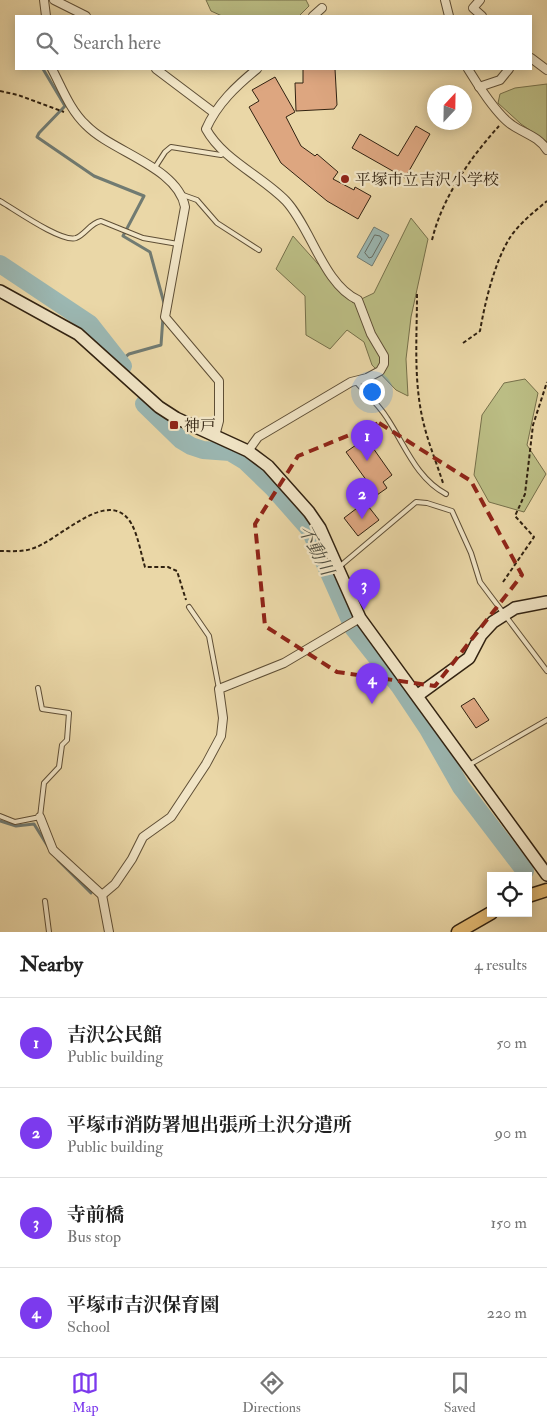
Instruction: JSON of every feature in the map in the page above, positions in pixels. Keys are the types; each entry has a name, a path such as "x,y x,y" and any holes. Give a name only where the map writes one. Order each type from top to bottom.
{"main road":[{"path":"532,895 547,890"},
{"path":"458,932 487,915"}],"street":[{"path":"44,0 46,15"},
{"path":"54,0 84,15"},
{"path":"445,0 449,15"},
{"path":"480,0 473,8 481,15"},
{"path":"314,15 322,8"},
{"path":"532,59 547,70"},
{"path":"53,70 80,118 87,126 154,169 183,195 185,207 166,317 219,381 219,420 215,436"},
{"path":"157,70 214,112"},
{"path":"248,451 258,437 355,380 367,378 380,371 384,364 384,356 371,334 358,300 350,297 338,284 287,202 211,138 206,129 214,112 236,86 256,70"},
{"path":"469,70 479,87 506,119 511,124 532,135 547,150"},
{"path":"479,87 500,80 508,70"},
{"path":"0,291 78,334 158,407 176,418 248,451 268,466 309,512 320,528 360,618 469,765 547,875"},
{"path":"418,695 469,658 481,635 493,622 516,608 547,602"},
{"path":"102,895 119,878 143,837 171,817 206,764 221,736 223,718 219,689 284,663 360,618"},
{"path":"40,817 53,850 102,895 109,932"}],"lane":[{"path":"154,169 165,152 171,147 221,155 227,152"},
{"path":"183,195 197,200 217,223 259,250"},
{"path":"0,201 52,231 70,239 78,238 95,222 101,221 143,238 178,244"},
{"path":"355,380 386,416 422,477 432,486 446,494"},
{"path":"338,568 416,502 427,503 452,511 476,565 480,582 547,671"},
{"path":"189,607 209,636 219,689"},
{"path":"0,816 15,822 40,817 44,783 59,767 62,746 67,740 69,713 42,709 38,688"},
{"path":"469,765 547,720"},
{"path":"45,901 49,932"}],"path":[{"path":"0,91 18,95 80,118"},
{"path":"432,240 438,217 471,161 506,119"},
{"path":"463,343 480,331 503,250 520,225 547,201"},
{"path":"417,294 416,367 419,397 424,424 446,494"},
{"path":"502,582 534,537 515,516 525,494 533,425 547,382"},
{"path":"0,551 30,550 49,541 83,518 109,509 118,512 131,523 145,567 168,567 177,571 189,607"}],"highlighted area":[{"path":"379,423 471,481 522,575 435,686 337,672 265,626 255,524 298,456"}],"green space":[{"path":"206,0 306,0 309,6 300,15 220,15 211,11"},
{"path":"547,84 547,142 521,124 498,103 500,94 515,88"},
{"path":"411,218 428,239 411,317 406,359 408,396 396,390 372,365 364,342 347,330 330,349 306,335 305,296 276,269 293,236 353,303 374,293"},
{"path":"525,379 538,393 527,445 546,474 524,512 489,502 474,475 482,415 504,383"}],"water":[{"path":"374,227 389,235 372,266 357,257"}],"building":[{"path":"303,70 335,70 337,105 334,109 296,111 295,83 303,83"},
{"path":"275,77 295,112 286,117 301,146 315,156 317,154 338,172 333,179 354,190 355,187 371,196 358,219 327,201 281,163 249,107 259,101 252,90"},
{"path":"416,126 430,134 405,178 352,148 360,134 398,156"},
{"path":"366,438 392,475 383,482 387,488 377,495 346,452"},
{"path":"365,502 379,520 358,536 344,518"},
{"path":"474,698 489,720 476,728 461,706"}],"waterway":[{"path":"44,70 65,106 37,137 94,176 144,196 123,236 150,252 164,303"},
{"name":"不動川","path":"0,264 90,324 123,366"},
{"path":"120,361 129,354 161,345 163,317"},
{"name":"不動川","path":"144,404 181,440 191,446 203,450 230,452 245,461 273,488 310,530 354,629 400,687 428,729 461,787 525,871"},
{"path":"0,821 16,826 34,824 52,853"},
{"path":"58,860 91,893"}],"place":[{"name":"平塚市立吉沢小学校","path":"345,179"},
{"name":"神戸","path":"174,425"},
{"name":"吉沢公民館","path":"367,461"},
{"name":"平塚市消防署旭出張所土沢分遣所","path":"362,519"},
{"name":"寺前橋","path":"364,610"},
{"name":"平塚市吉沢保育園","path":"372,704"}]}
